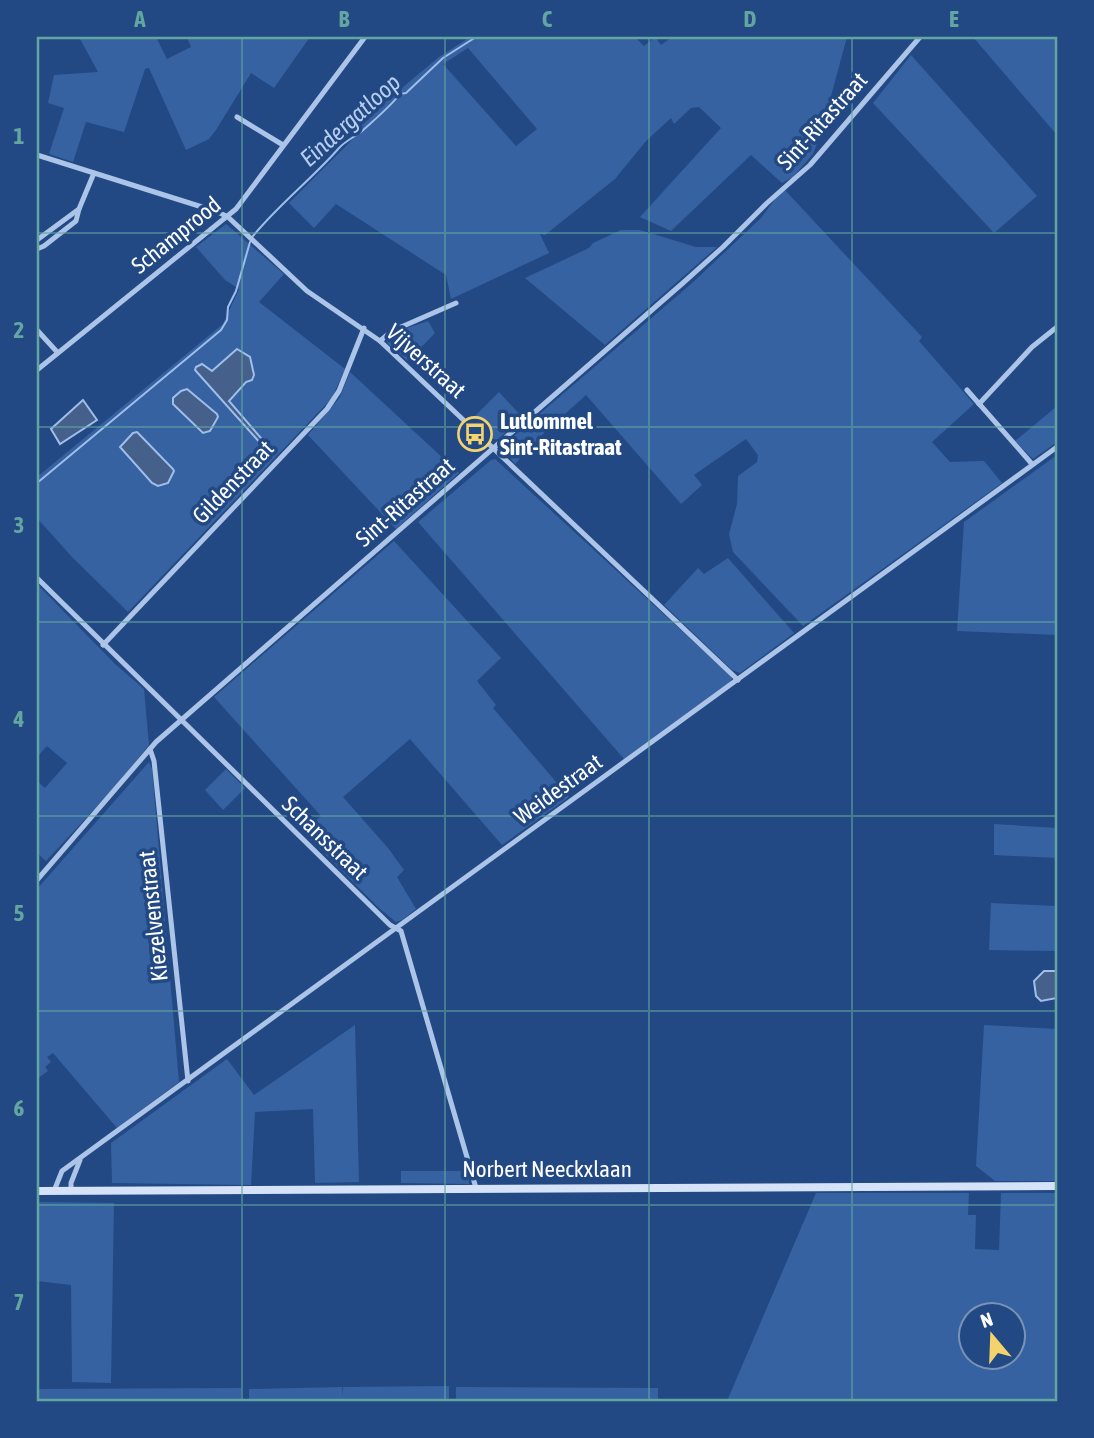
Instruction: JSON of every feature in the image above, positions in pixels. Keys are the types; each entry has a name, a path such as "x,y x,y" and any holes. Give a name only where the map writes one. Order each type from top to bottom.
{"main road":[{"name":"Norbert Neeckxlaan","path":"37,1191 1057,1186"}],"street":[{"name":"Schamprood","path":"37,370 228,217 365,37"},
{"name":"Sint-Ritastraat","path":"37,880 150,749 684,282 766,203 802,173 920,37"},
{"path":"237,117 283,145"},
{"name":"Vijverstraat","path":"37,155 228,217 312,295 380,341 738,680"},
{"path":"37,249 76,221 94,173"},
{"path":"37,240 79,209"},
{"path":"380,341 393,331 456,303"},
{"path":"979,404 1032,347 1057,327"},
{"name":"Gildenstraat","path":"103,645 327,409 339,391 364,328"},
{"path":"37,330 58,353"},
{"path":"967,390 1032,464"},
{"name":"Weidestraat","path":"54,1191 62,1171 1057,447"},
{"name":"Schansstraat","path":"37,578 181,721 401,931 476,1188"},
{"name":"Kiezelvenstraat","path":"150,749 154,761 188,1081"},
{"path":"71,1191 71,1183 80,1160"}],"shaded area":[{"path":"79,37 156,37 167,59 191,47 187,37 310,37 274,88 251,73 209,139 186,150 149,68 145,69 124,132 86,122 73,162 49,154 64,108 48,103 54,75 98,72"},
{"path":"470,37 635,37 644,46 655,37 661,45 672,37 847,37 813,154 793,177 782,183 751,155 671,231 640,217 721,128 699,107 691,108 674,124 671,118 646,141 615,179 545,235 540,234 549,253 451,299 446,275 336,204 314,228 289,203 355,137 350,132 355,127 439,57","holes":["468,48 537,129 516,146 443,64"]},
{"path":"973,37 1057,37 1057,135"},
{"path":"911,55 1037,196 994,233 873,103"},
{"path":"783,188 922,337 919,341 974,404 932,442 950,462 984,461 1002,483 803,626 733,552 729,534 737,504 738,476 757,462 758,455 746,439 694,475 702,485 681,504 586,395 515,464 501,447 691,284 761,218"},
{"path":"226,224 284,274 259,302 345,369 332,398 128,612 37,518 37,477 223,324 239,289 225,280 196,247"},
{"path":"621,230 640,230 696,247 717,247 605,345 525,278"},
{"path":"428,321 435,333 408,361 388,344 387,338 395,332"},
{"path":"237,349 250,357 254,375 229,401 273,452 270,454 195,370 202,364 212,371"},
{"path":"350,372 459,473 396,529 308,435 340,397"},
{"path":"187,389 217,414 210,431 203,433 173,404 173,398"},
{"path":"499,392 523,418 498,439 494,439 482,434 470,421"},
{"path":"83,400 97,420 60,444 51,429"},
{"path":"1057,406 1057,442 1033,459 1015,441"},
{"path":"137,432 173,469 168,483 158,486 152,483 120,447"},
{"path":"1057,455 1057,635 957,631 964,522"},
{"path":"495,459 731,676 729,683 624,759 418,522"},
{"path":"394,541 501,658 477,681 496,705 493,708 569,797 502,845 410,739 343,797 404,870 397,877 416,909 396,922 303,832 321,816 214,697"},
{"path":"728,558 794,633 740,673 732,670 664,605 698,568 704,574"},
{"path":"37,584 115,664 144,689 149,745 114,788 46,861 37,853 37,781 45,788 67,763 47,746 37,757"},
{"path":"149,762 152,769 179,1082 117,1128 53,1053 47,1057 51,1062 45,1067 48,1071 37,1079 37,889"},
{"path":"226,769 245,788 223,810 205,790"},
{"path":"994,824 1057,828 1057,858 994,855"},
{"path":"991,903 1057,906 1057,951 989,950"},
{"path":"1044,971 1057,971 1057,998 1041,1001 1036,996 1034,981"},
{"path":"355,1025 359,1182 315,1183 313,1109 255,1112 251,1185 112,1183 111,1143 227,1059 254,1095"},
{"path":"984,1025 1057,1029 1057,1181 995,1181 976,1166"},
{"path":"401,1171 468,1171 469,1184 401,1183"},
{"path":"816,1193 969,1193 968,1215 976,1215 975,1249 999,1250 1001,1193 1057,1193 1057,1401 727,1401"},
{"path":"37,1202 114,1203 111,1383 72,1382 71,1285 37,1281"},
{"path":"449,1386 449,1401 249,1401 249,1389 342,1387 343,1397 343,1387"},
{"path":"456,1387 658,1388 658,1401 456,1401"},
{"path":"241,1388 241,1401 37,1401 37,1389"}],"waterway":[{"name":"Eindergatloop","path":"253,236 341,146 361,132 443,58 476,37"},
{"path":"37,483 221,330 227,320 228,307 236,291 250,242"}],"place":[{"name":"Lutlommel Sint-Ritastraat","path":"475,434"}]}
